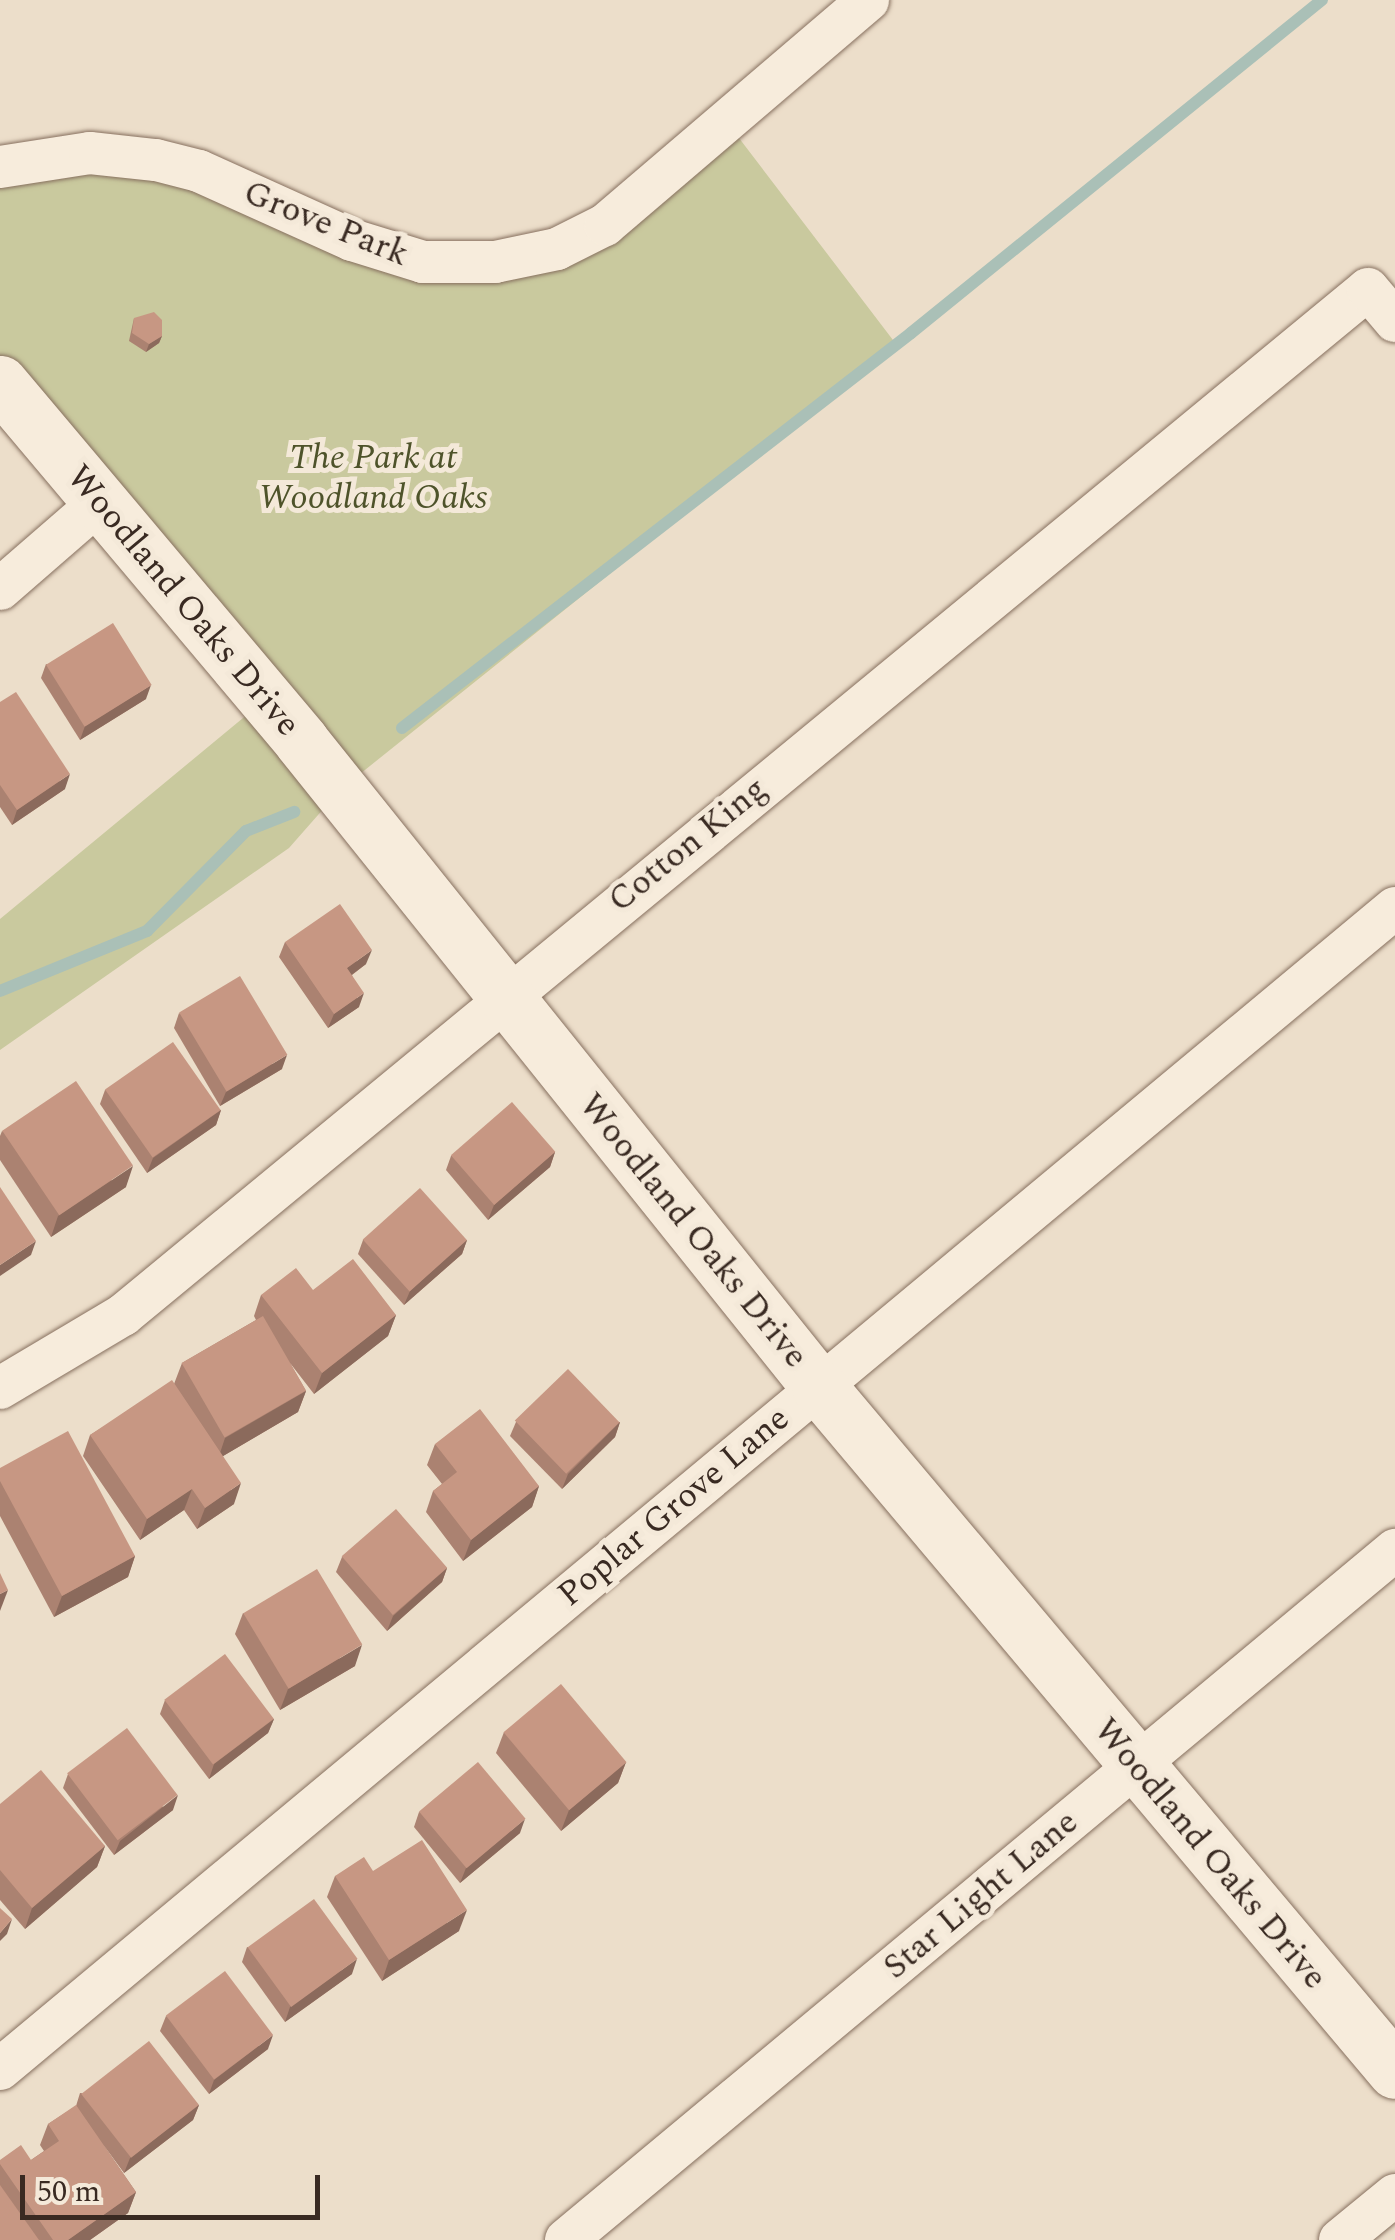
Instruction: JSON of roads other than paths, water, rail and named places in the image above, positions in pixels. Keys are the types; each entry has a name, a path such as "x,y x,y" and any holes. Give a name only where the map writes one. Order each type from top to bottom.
{"street":[{"name":"Grove Park","path":"0,168 90,153 156,160 424,262 494,262 557,249 605,225 824,14 868,0"},
{"name":"Cotton King","path":"0,1388 123,1315 503,996 1368,288 1395,321"},
{"name":"Woodland Oaks Drive","path":"0,383 290,727 818,1387 1135,1767 1395,2070"},
{"path":"0,589 98,503"},
{"name":"Poplar Grove Lane","path":"0,2069 1395,908"},
{"name":"Star Light Lane","path":"566,2240 1395,1550"},
{"path":"1340,2240 1395,2195"}],"waterway":[{"path":"402,728 911,333 1322,0"},
{"path":"0,991 147,931 246,831 294,812"}],"park label":[{"name":"The Park at Woodland Oaks","path":"373,478"}]}
